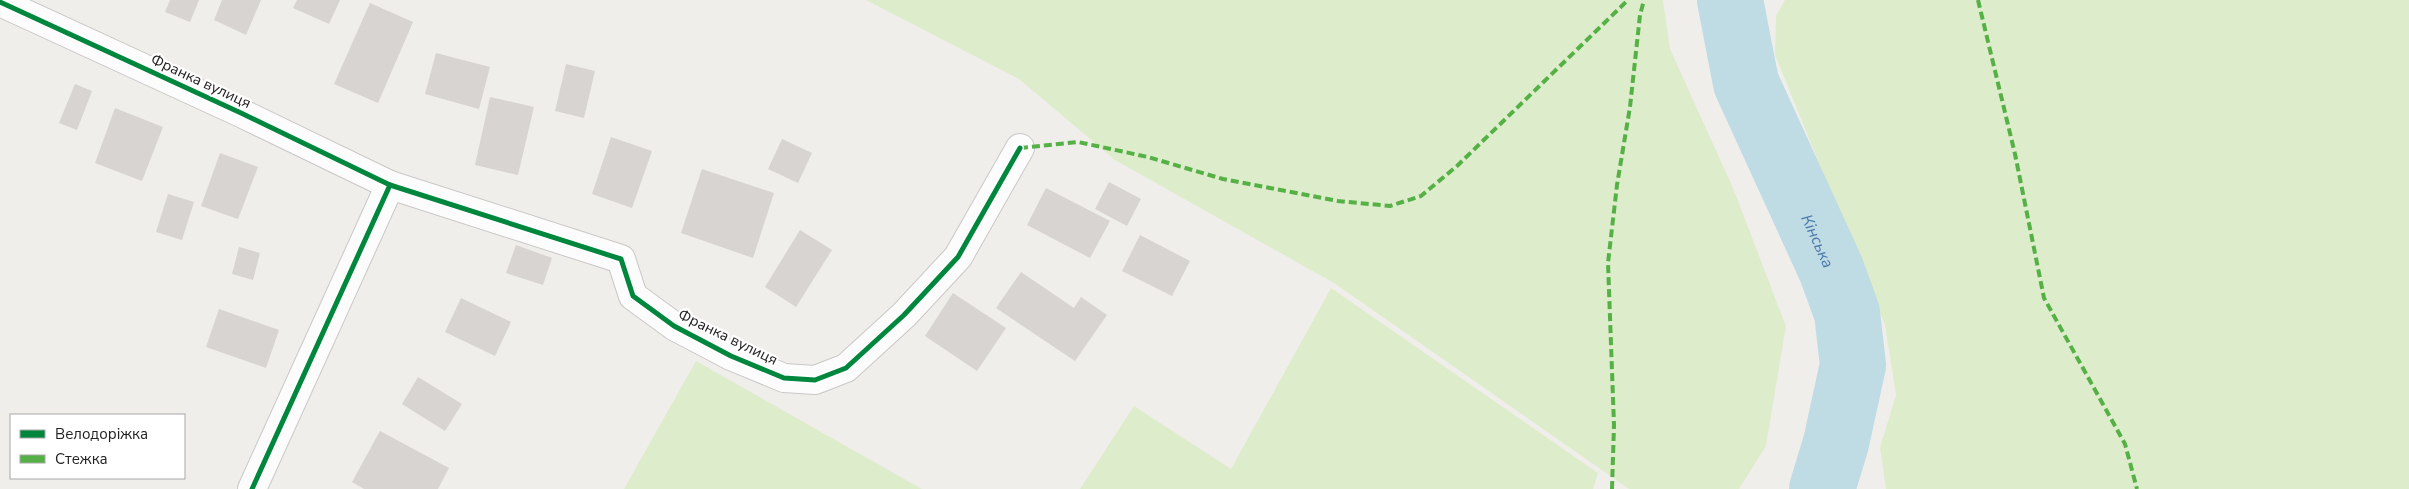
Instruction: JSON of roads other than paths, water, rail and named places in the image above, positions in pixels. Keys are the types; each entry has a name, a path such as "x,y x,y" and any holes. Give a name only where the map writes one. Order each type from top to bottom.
{"street":[{"name":"Франка вулиця","path":"0,2 241,112 390,184 621,259 633,296 674,326 731,356 784,378 815,380 846,368 904,315 958,257 1020,148"},
{"path":"252,489 390,184"}],"waterway":[{"name":"Кінська","path":"1730,0 1746,83 1831,269 1847,313 1853,365 1836,443 1822,489"}]}
